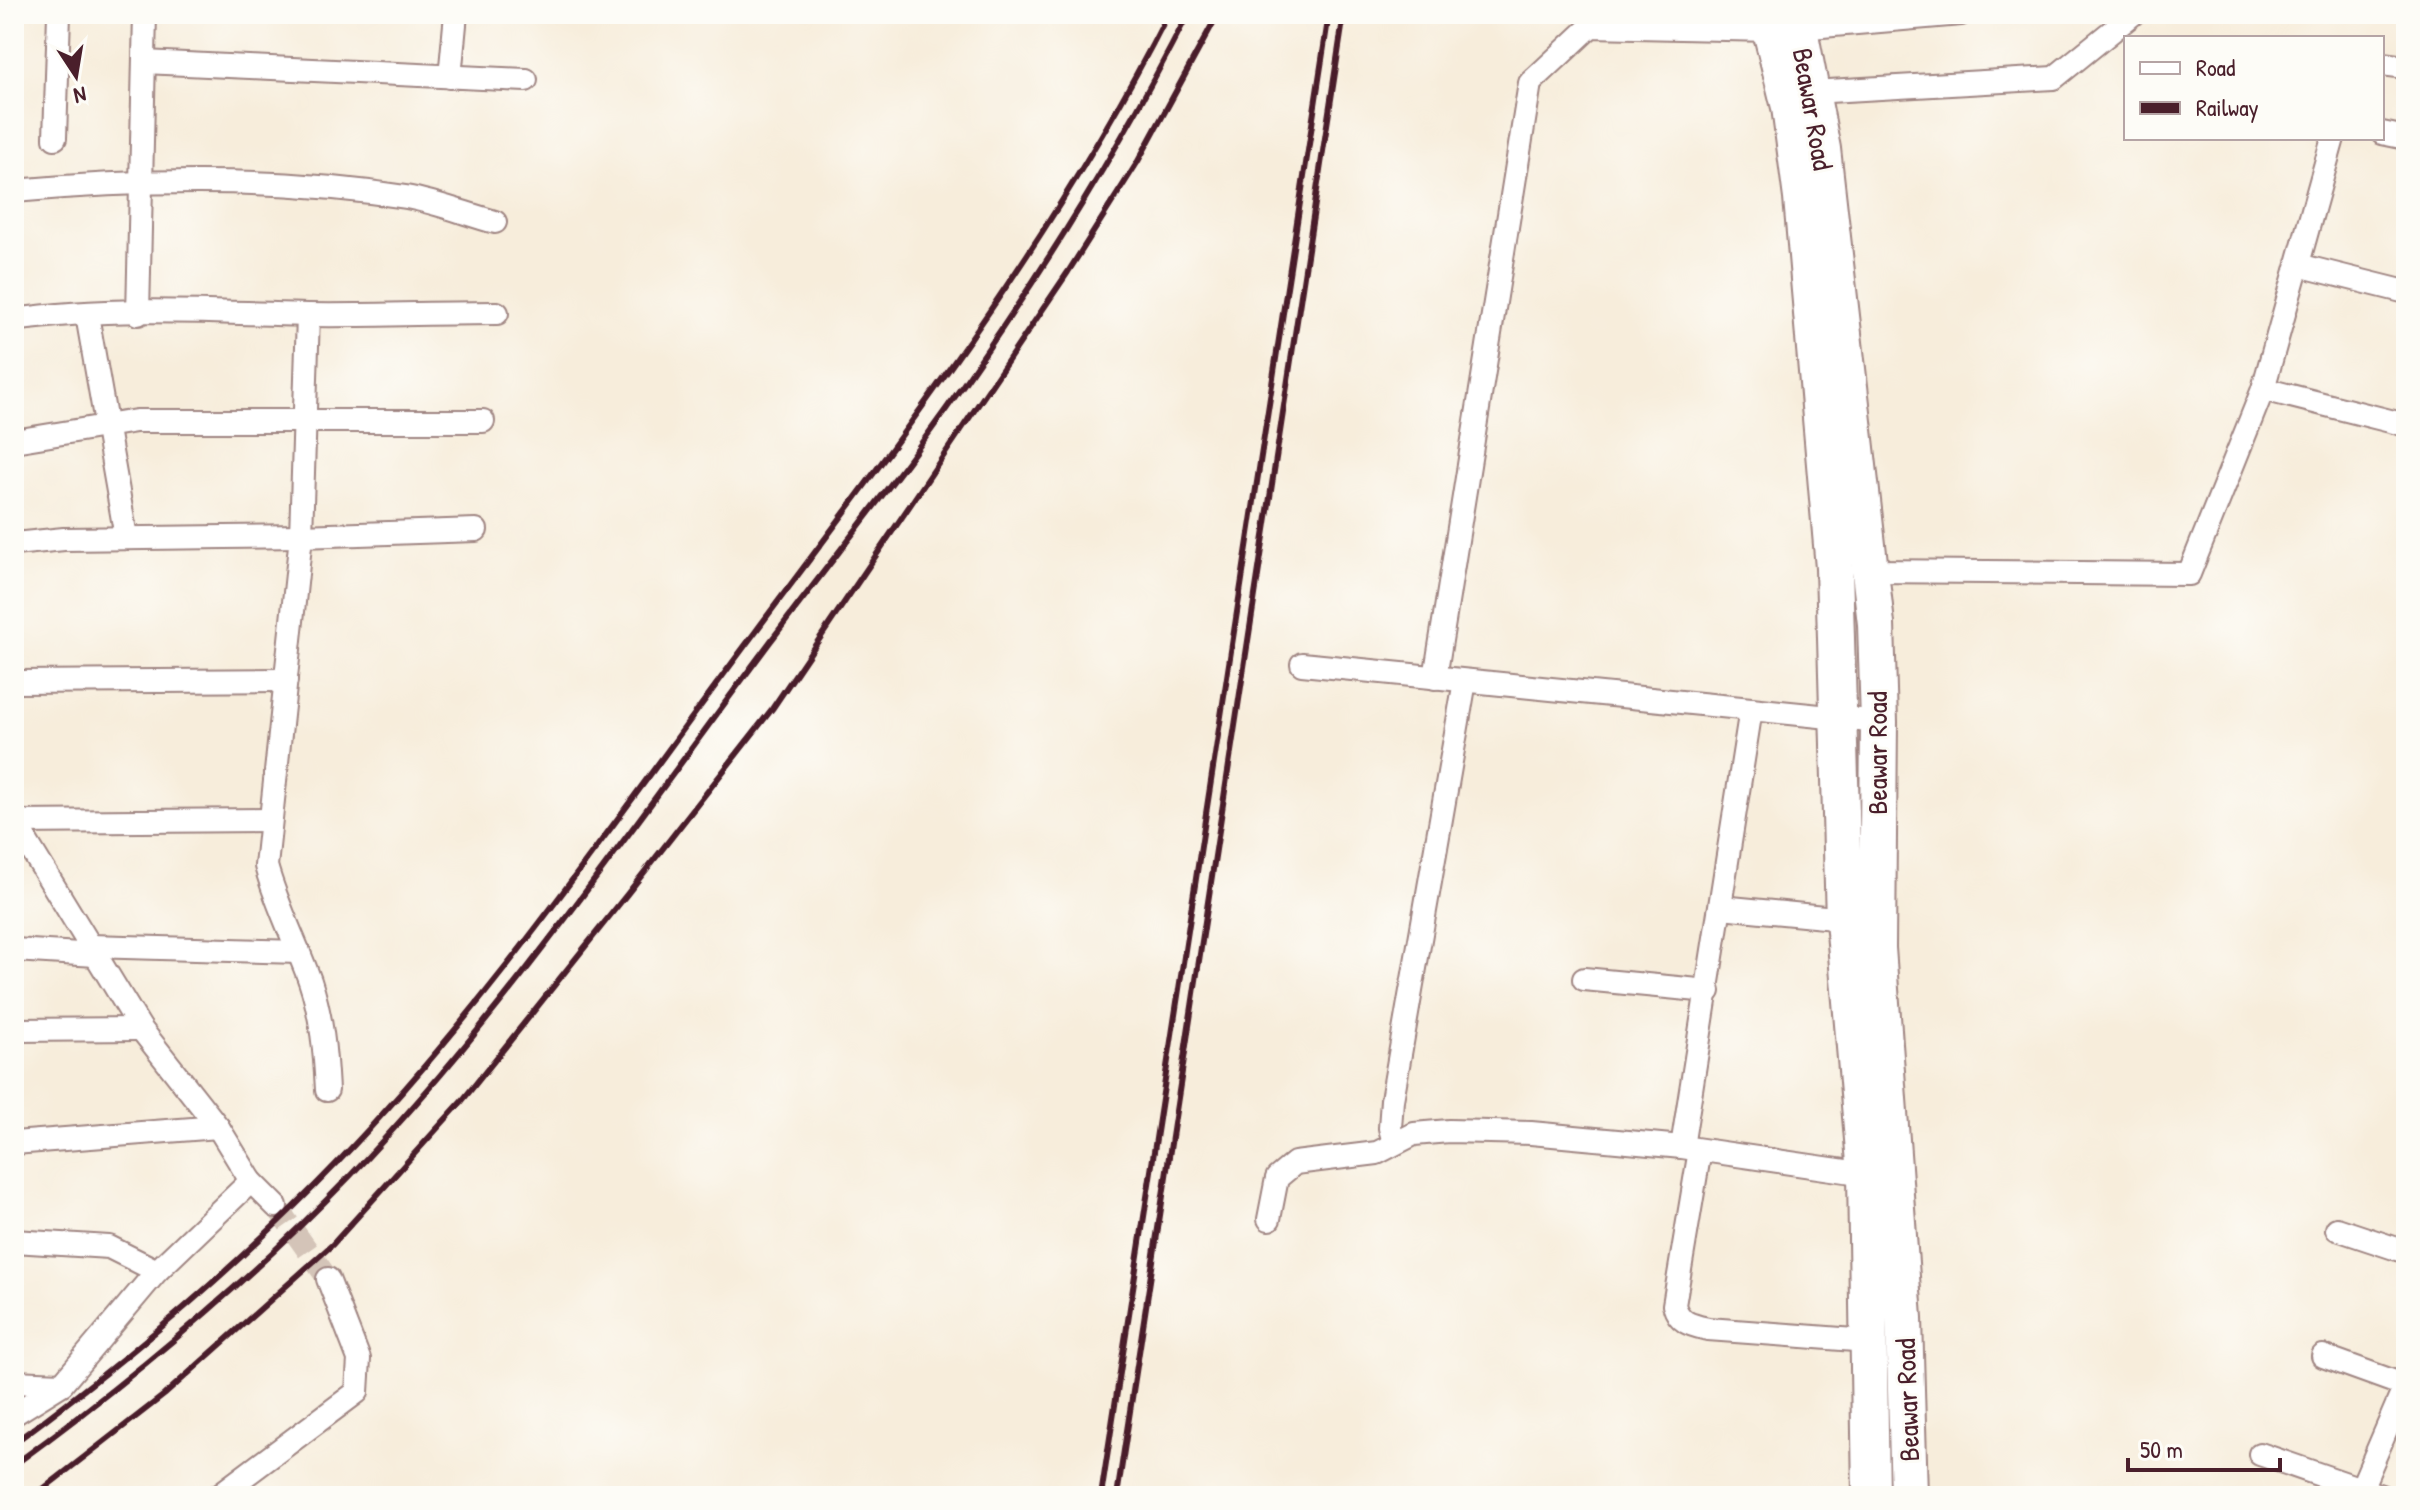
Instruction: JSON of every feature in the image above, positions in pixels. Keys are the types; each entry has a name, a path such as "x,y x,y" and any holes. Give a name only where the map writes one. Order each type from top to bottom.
{"main road":[{"name":"Beawar Road","path":"1783,22 1811,92 1822,149 1872,571 1879,722 1860,920 1871,1496"},
{"name":"Beawar Road","path":"1783,22 1802,198 1834,568 1839,717 1904,1318 1909,1496"}],"street":[{"path":"55,138 59,14"},
{"path":"138,314 145,14"},
{"path":"450,77 456,14"},
{"path":"1435,678 1530,83 1591,26 1961,14"},
{"path":"1811,92 2054,78 2133,14"},
{"path":"144,62 526,80"},
{"path":"2384,64 2406,67"},
{"path":"2384,133 2406,138"},
{"path":"1872,571 2189,574 2263,389 2332,140"},
{"path":"14,191 141,184 293,185 408,198 495,222"},
{"path":"2298,265 2406,292"},
{"path":"14,320 207,310 308,315 497,313"},
{"path":"87,315 126,537"},
{"path":"308,315 301,536 266,866 275,898 299,952 324,1033 327,1090"},
{"path":"2263,389 2406,425"},
{"path":"14,441 136,421 483,421"},
{"path":"14,544 126,537 301,536 476,530"},
{"path":"1302,664 1879,722"},
{"path":"14,682 286,680"},
{"path":"1394,1143 1390,1128 1392,1100 1465,681"},
{"path":"1751,709 1709,991 1674,1305 1677,1316 1689,1325 1708,1329 1868,1341"},
{"path":"15,826 269,820"},
{"path":"15,826 141,1029 218,1127 251,1181 276,1206"},
{"path":"1721,907 1860,920"},
{"path":"14,950 299,952"},
{"path":"1584,979 1709,991"},
{"path":"14,1030 141,1029"},
{"path":"14,1143 218,1127"},
{"path":"1269,1219 1272,1190 1282,1170 1312,1159 1377,1153 1414,1134 1449,1131 1531,1133 1691,1148 1866,1174"},
{"path":"14,1414 62,1384 157,1271 251,1181"},
{"path":"2337,1229 2406,1252"},
{"path":"14,1241 109,1247 157,1271"},
{"path":"218,1496 357,1392 359,1359 328,1279"},
{"path":"2260,1454 2367,1493 2406,1385 2323,1356"},
{"path":"14,1382 62,1384"}],"tunnel":[{"path":"276,1206 328,1279"}],"railway":[{"path":"14,1443 182,1310 300,1201 394,1101 503,971 976,332 1077,176 1168,14"},
{"path":"14,1465 146,1363 271,1254 350,1176 407,1113 516,983 954,398 1036,278 1090,191 1188,14"},
{"path":"34,1496 164,1395 332,1245 462,1101 772,709 1068,272 1137,163 1218,14"},
{"path":"1101,1496 1329,14"},
{"path":"1117,1496 1344,14"}]}
